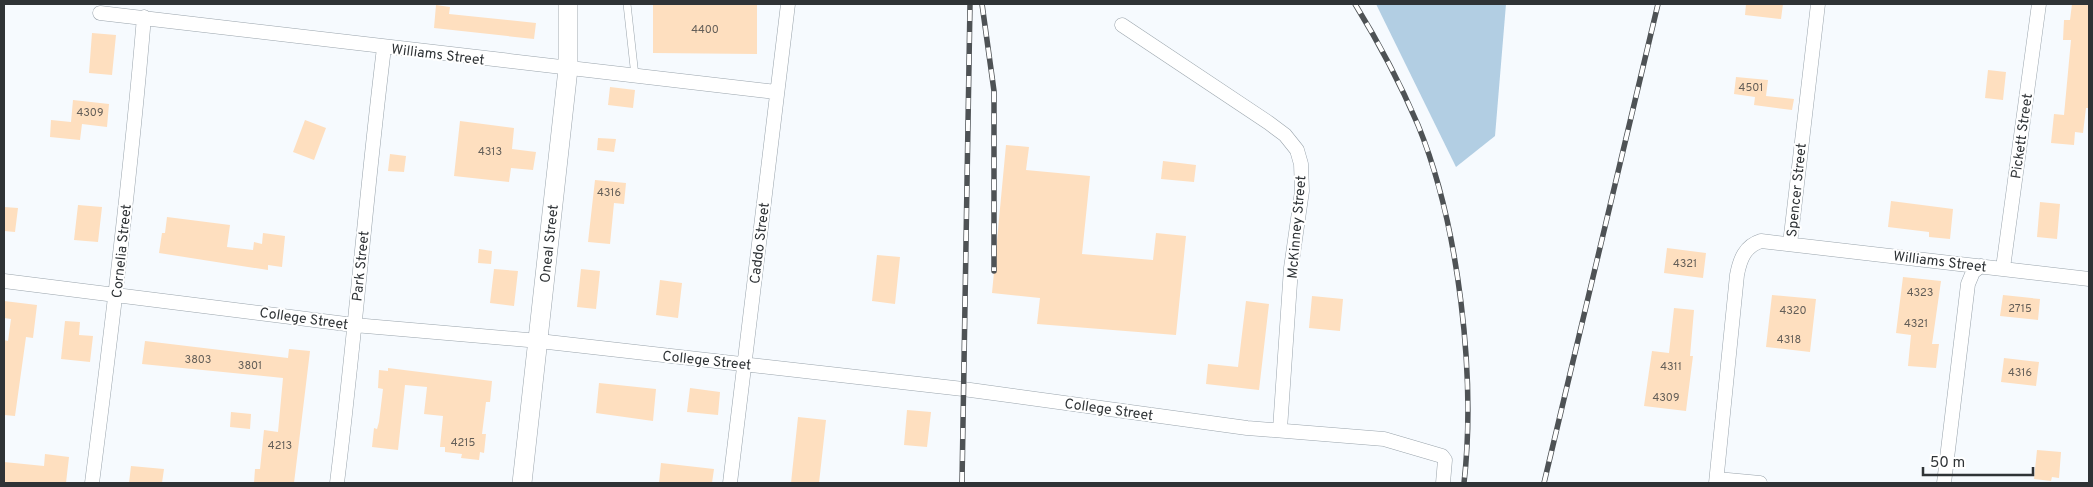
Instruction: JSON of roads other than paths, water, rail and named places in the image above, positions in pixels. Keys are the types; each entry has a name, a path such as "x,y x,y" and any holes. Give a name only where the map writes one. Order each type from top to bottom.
{"street":[{"name":"Oneal Street","path":"522,483 568,69 568,4"},
{"name":"Caddo Street","path":"730,483 788,4"},
{"name":"Spencer Street","path":"1716,481 1739,263 1752,244 1761,241 1790,244 1818,4"},
{"name":"Pickett Street","path":"2003,268 2038,4"},
{"name":"Williams Street","path":"100,13 384,48 776,92"},
{"name":"Cornelia Street","path":"92,483 116,294 144,17"},
{"name":"McKinney Street","path":"1122,25 1269,123 1285,135 1296,150 1301,164 1302,191 1291,268 1280,429"},
{"name":"Park Street","path":"337,483 354,345 354,325 369,169 384,48"},
{"name":"Williams Street","path":"1790,244 2003,268 2089,280"},
{"path":"1944,483 1968,284 1973,272 1981,266"},
{"name":"College Street","path":"4,281 354,325 539,341 963,389 1238,426 1384,439 1442,456 1445,460 1443,483"},
{"path":"1716,481 1760,483"}],"lane":[{"path":"627,4 635,76"}],"railway":[{"path":"962,483 970,4"},
{"path":"982,4 994,91 994,271"},
{"path":"1355,4 1389,63 1418,125 1444,208 1454,254 1466,349 1468,396 1464,483"},
{"path":"1544,483 1658,4"}]}
